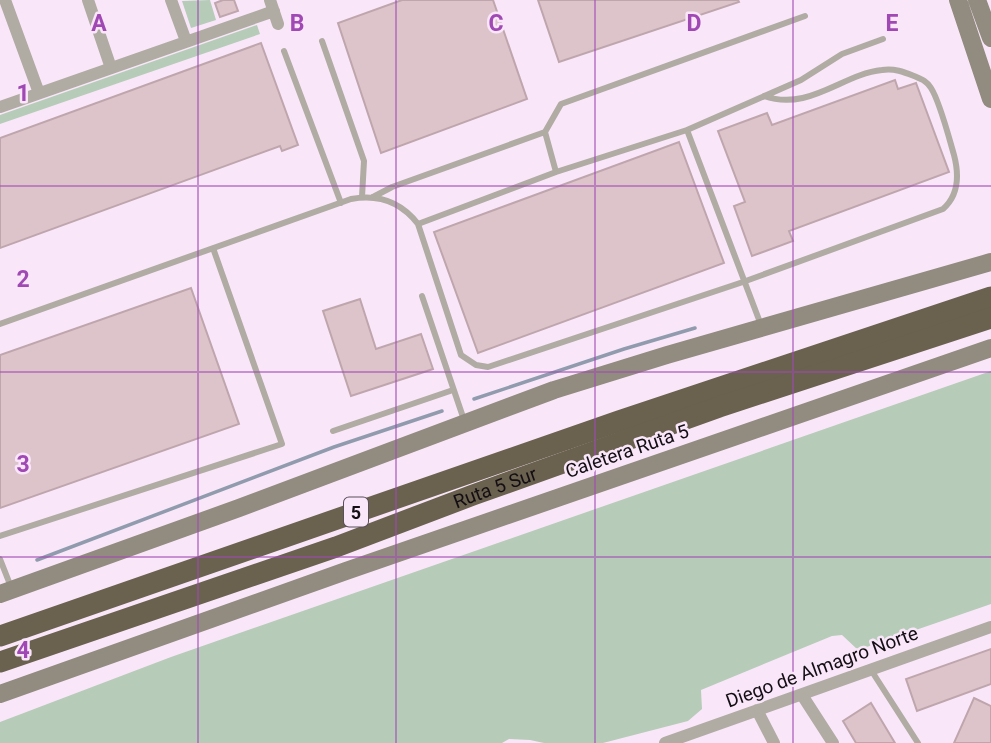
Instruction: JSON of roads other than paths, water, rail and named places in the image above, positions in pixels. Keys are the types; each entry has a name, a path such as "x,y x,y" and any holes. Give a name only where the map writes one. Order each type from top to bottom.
{"highway":[{"name":"Ruta 5 Sur","path":"0,636 619,421 991,297"},
{"name":"Ruta 5 Sur","path":"0,662 336,547 706,412 991,318"}],"street":[{"path":"5,0 38,93"},
{"path":"88,0 111,68"},
{"path":"171,0 186,41"},
{"path":"958,0 991,99"},
{"path":"967,29 988,31 977,0"},
{"path":"0,107 186,41 272,5 278,24"},
{"path":"6,592 356,465 465,422 600,375 991,262"},
{"name":"Caletera Ruta 5","path":"0,694 410,548 991,348"},
{"name":"Diego de Almagro Norte","path":"665,743 991,627"},
{"path":"802,695 833,743"},
{"path":"757,710 774,743"}],"lane":[{"path":"373,198 392,187 545,132 561,104 568,100 805,16"},
{"path":"418,224 556,172 687,130 808,76 842,54 883,39"},
{"path":"322,41 364,161 362,197"},
{"path":"284,51 341,203"},
{"path":"0,324 362,197 394,203 418,224 461,355 482,366 500,364 743,282 943,209 952,200 957,187 954,156 932,90 920,78 895,70 880,70 801,99 785,101 764,96"},
{"path":"687,130 762,327"},
{"path":"545,132 556,172"},
{"path":"0,536 282,444 213,248"},
{"path":"422,296 465,422"},
{"path":"333,431 453,390"},
{"path":"0,559 6,592"},
{"path":"871,670 918,743"}],"waterway":[{"path":"474,399 695,328"},
{"path":"37,560 334,447 442,411"}]}
